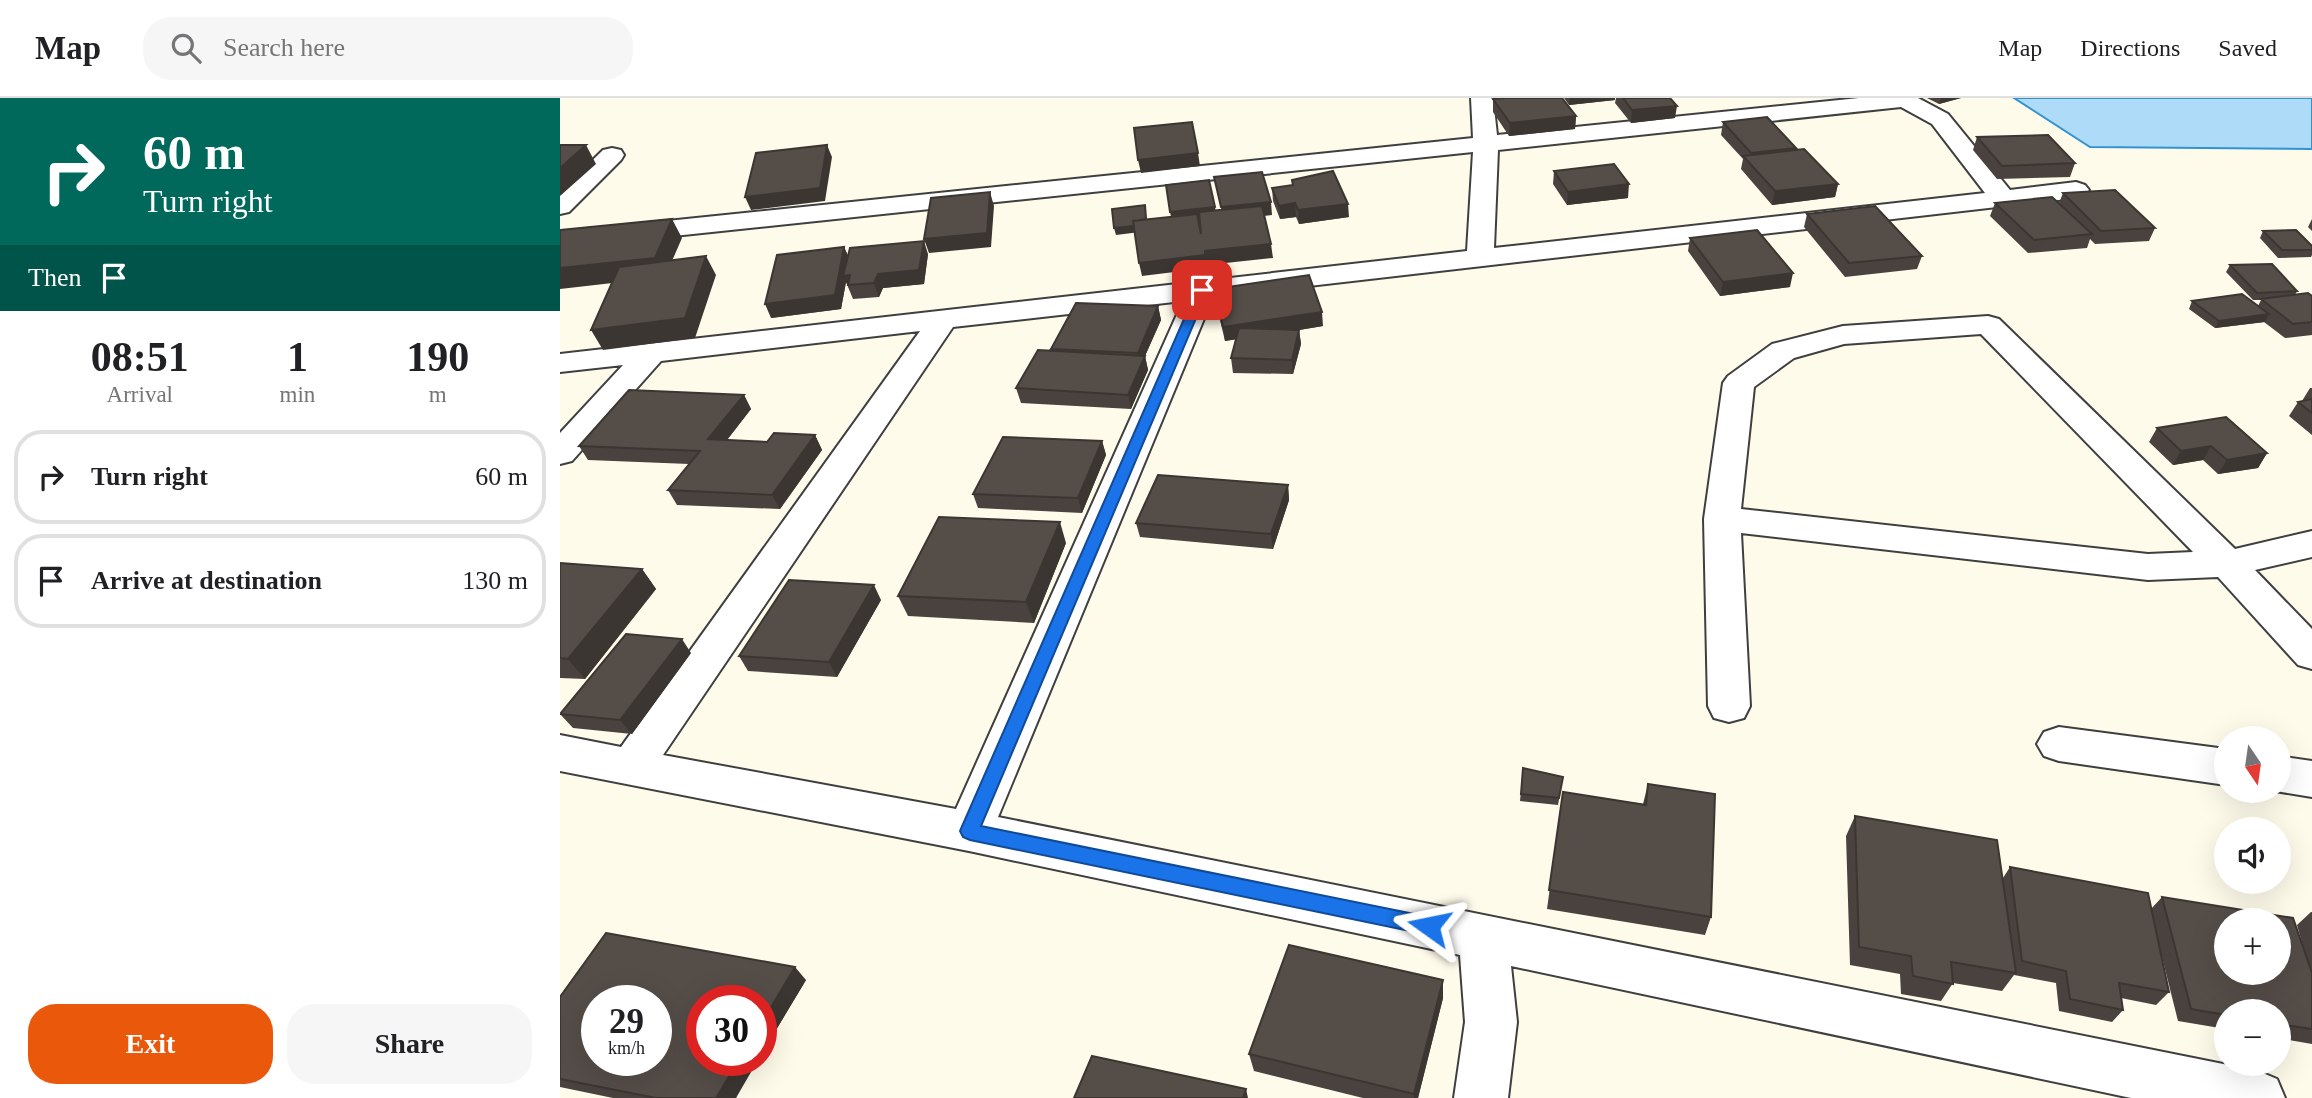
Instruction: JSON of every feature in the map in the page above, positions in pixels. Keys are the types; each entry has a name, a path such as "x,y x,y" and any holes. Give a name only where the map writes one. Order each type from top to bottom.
{"street":[{"path":"1479,258 1486,144 1482,98"},
{"path":"560,240 1904,99 1940,119 2003,198"},
{"path":"560,206 612,155"},
{"path":"560,363 2076,190"},
{"path":"970,831 1202,290"},
{"path":"631,767 944,319"},
{"path":"1729,706 1722,519 1739,383 1783,351 1843,335 1989,325 2227,564 2312,654"},
{"path":"560,453 651,353"},
{"path":"1722,519 2148,567 2227,564 2312,544"},
{"path":"2059,744 2214,765"},
{"path":"560,753 970,831 2258,1098"},
{"path":"2291,776 2312,779"},
{"path":"1481,1098 1491,1022 1483,937"}],"water":[{"path":"2014,98 2312,98 2312,149 2090,147"}],"building":[{"path":"1562,98 1576,116 1510,123 1493,99"},
{"path":"1623,98 1670,98 1677,106 1632,110"},
{"path":"1767,117 1796,148 1751,153 1723,122"},
{"path":"1192,122 1198,153 1138,160 1134,128"},
{"path":"2048,135 2075,163 2002,166 1977,137"},
{"path":"560,145 586,145 560,168"},
{"path":"827,145 820,188 745,197 756,153"},
{"path":"1804,149 1838,184 1775,191 1743,156"},
{"path":"1614,164 1629,184 1568,192 1554,171"},
{"path":"1333,171 1348,204 1298,210 1295,203 1279,206 1272,188 1293,185 1292,180"},
{"path":"1262,172 1271,202 1221,207 1214,177"},
{"path":"1209,180 1215,207 1170,212 1166,185"},
{"path":"2115,190 2155,228 2101,231 2063,193"},
{"path":"990,192 987,233 924,239 931,198"},
{"path":"2052,197 2092,234 2034,240 1995,203"},
{"path":"1145,205 1146,219 1133,221 1134,226 1114,228 1112,209"},
{"path":"1262,206 1271,244 1205,251 1205,255 1139,263 1133,221 1197,214 1201,234 1199,212"},
{"path":"1875,206 1922,256 1849,263 1807,214"},
{"path":"672,219 655,258 560,268 560,230"},
{"path":"1757,230 1793,273 1723,282 1690,238"},
{"path":"2296,230 2312,246 2312,250 2282,250 2263,231"},
{"path":"924,241 919,270 878,274 874,283 848,285 850,275 843,276 850,248"},
{"path":"844,247 835,295 765,304 777,255"},
{"path":"706,256 685,318 591,330 619,267"},
{"path":"2272,264 2297,291 2257,293 2230,265"},
{"path":"1309,275 1322,312 1223,327 1214,289"},
{"path":"2308,293 2312,296 2312,322 2293,324 2261,299"},
{"path":"2242,294 2269,314 2219,321 2192,301"},
{"path":"1076,303 1158,306 1138,353 1051,349"},
{"path":"1239,328 1299,330 1292,360 1231,358"},
{"path":"1038,350 1145,356 1128,395 1016,388"},
{"path":"629,390 744,395 708,439 767,442 774,433 815,435 772,495 668,490 700,451 579,446"},
{"path":"2312,399 2312,413 2298,402"},
{"path":"2226,417 2267,453 2227,460 2211,446 2181,451 2157,428"},
{"path":"1003,437 1102,441 1078,498 973,494"},
{"path":"1158,475 1288,485 1271,534 1136,523"},
{"path":"939,517 1060,522 1026,602 898,596"},
{"path":"560,563 642,569 568,659 560,658"},
{"path":"789,580 874,585 829,662 739,656"},
{"path":"626,634 682,639 620,720 560,714"},
{"path":"1523,768 1563,777 1559,798 1521,794"},
{"path":"1648,784 1715,794 1711,917 1549,890 1563,792 1646,805"},
{"path":"1855,816 1997,840 2016,973 1951,962 1953,984 1913,976 1911,956 1859,947"},
{"path":"2010,867 2148,893 2169,992 2119,983 2123,1010 2070,999 2066,971 2022,961"},
{"path":"2162,897 2231,908 2214,908 2214,985 2291,985 2293,918 2312,973 2312,1029 2291,1026 2291,999 2214,999 2214,1013 2191,1009"},
{"path":"606,933 795,967 777,997 777,985 686,985 686,1076 729,1076 716,1098 656,1098 560,1079 560,997"},
{"path":"1289,945 1443,980 1414,1094 1249,1054"},
{"path":"1092,1056 1246,1089 1243,1098 1074,1098"}],"route":[{"path":"1202,290 970,831 1429,926"}]}
